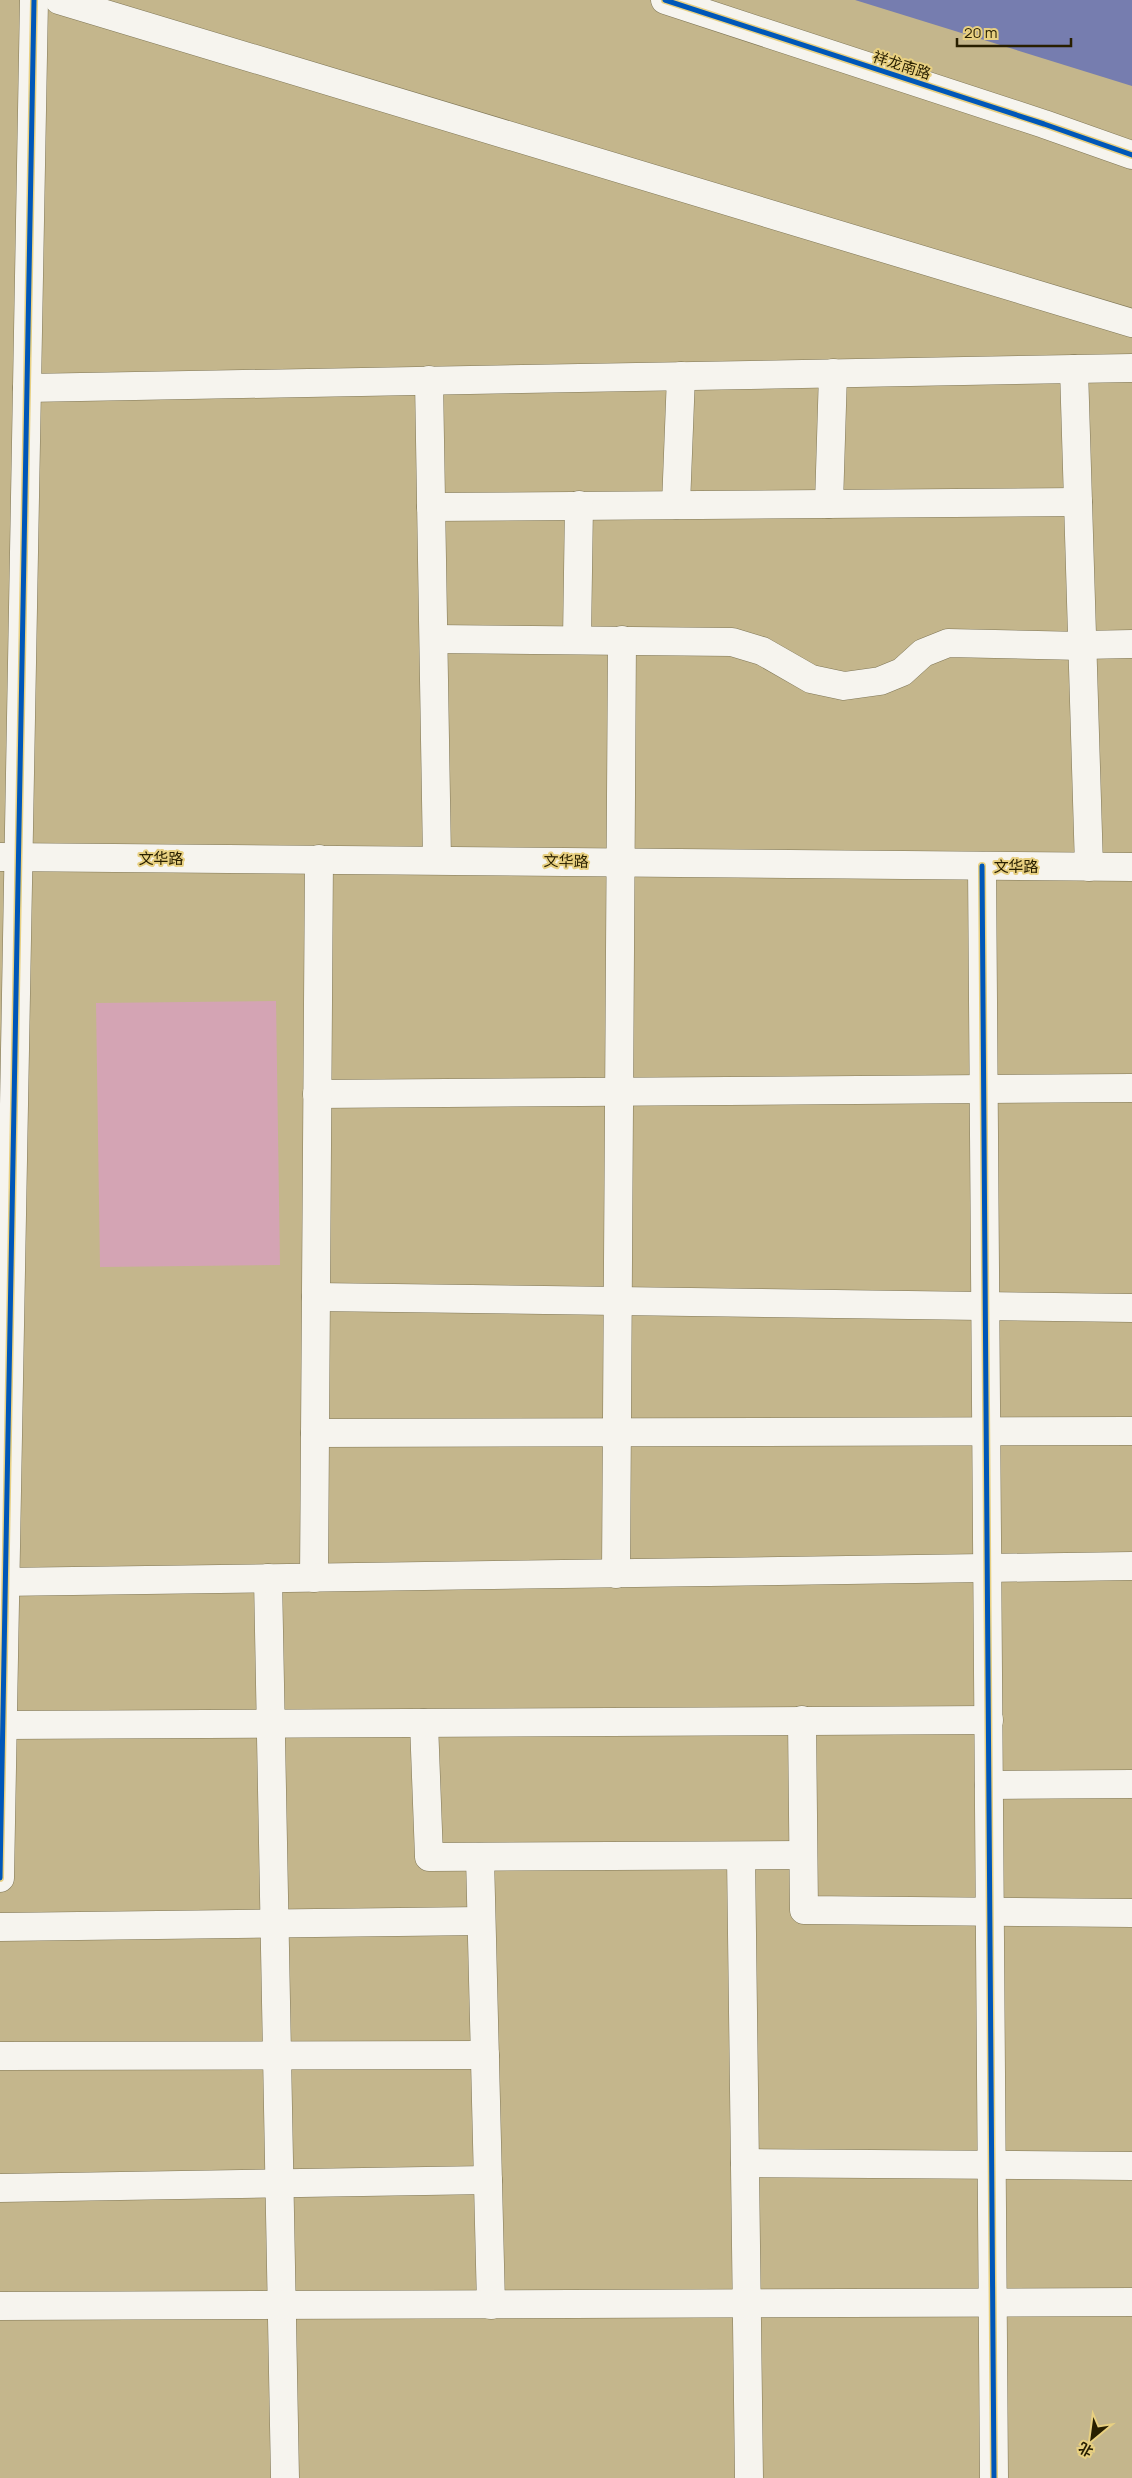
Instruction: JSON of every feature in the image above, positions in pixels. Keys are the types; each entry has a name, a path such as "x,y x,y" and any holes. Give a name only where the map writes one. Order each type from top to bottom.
{"street":[{"path":"0,1878 3,1724 9,857 27,388 34,0"},
{"path":"59,0 1132,323"},
{"name":"祥龙南路","path":"664,0 1044,124 1132,155"},
{"path":"27,388 1132,368"},
{"path":"1074,369 1088,867"},
{"path":"829,504 833,373"},
{"path":"676,505 681,376"},
{"path":"429,380 437,859"},
{"path":"431,507 1078,502"},
{"path":"577,639 580,505"},
{"path":"434,639 732,642 762,651 811,679 844,686 880,681 902,672 923,653 948,643 1132,644"},
{"path":"616,1574 622,640"},
{"name":"文华路","path":"9,857 437,859 1132,867"},
{"path":"314,1578 318,859"},
{"path":"982,866 994,2478"},
{"path":"317,1094 1132,1088"},
{"path":"316,1297 1132,1308"},
{"path":"315,1433 1132,1431"},
{"path":"3,1582 1132,1566"},
{"path":"268,1578 285,2478"},
{"path":"802,1720 804,1910 1132,1913"},
{"path":"3,1724 989,1720"},
{"path":"424,1722 430,1857 803,1855"},
{"path":"989,1785 1132,1784"},
{"path":"741,1856 749,2478"},
{"path":"480,1857 491,2305"},
{"path":"0,1927 482,1921"},
{"path":"0,2056 485,2055"},
{"path":"745,2164 1132,2166"},
{"path":"0,2188 488,2180"},
{"path":"0,2306 1132,2302"}],"shaded area":[{"path":"276,1001 280,1265 100,1267 96,1003"}],"water":[{"path":"855,0 1132,0 1132,86"}],"cycle path":[{"path":"0,1878 34,0"},
{"path":"665,0 1044,124 1132,155"},
{"path":"982,866 994,2478"}]}
